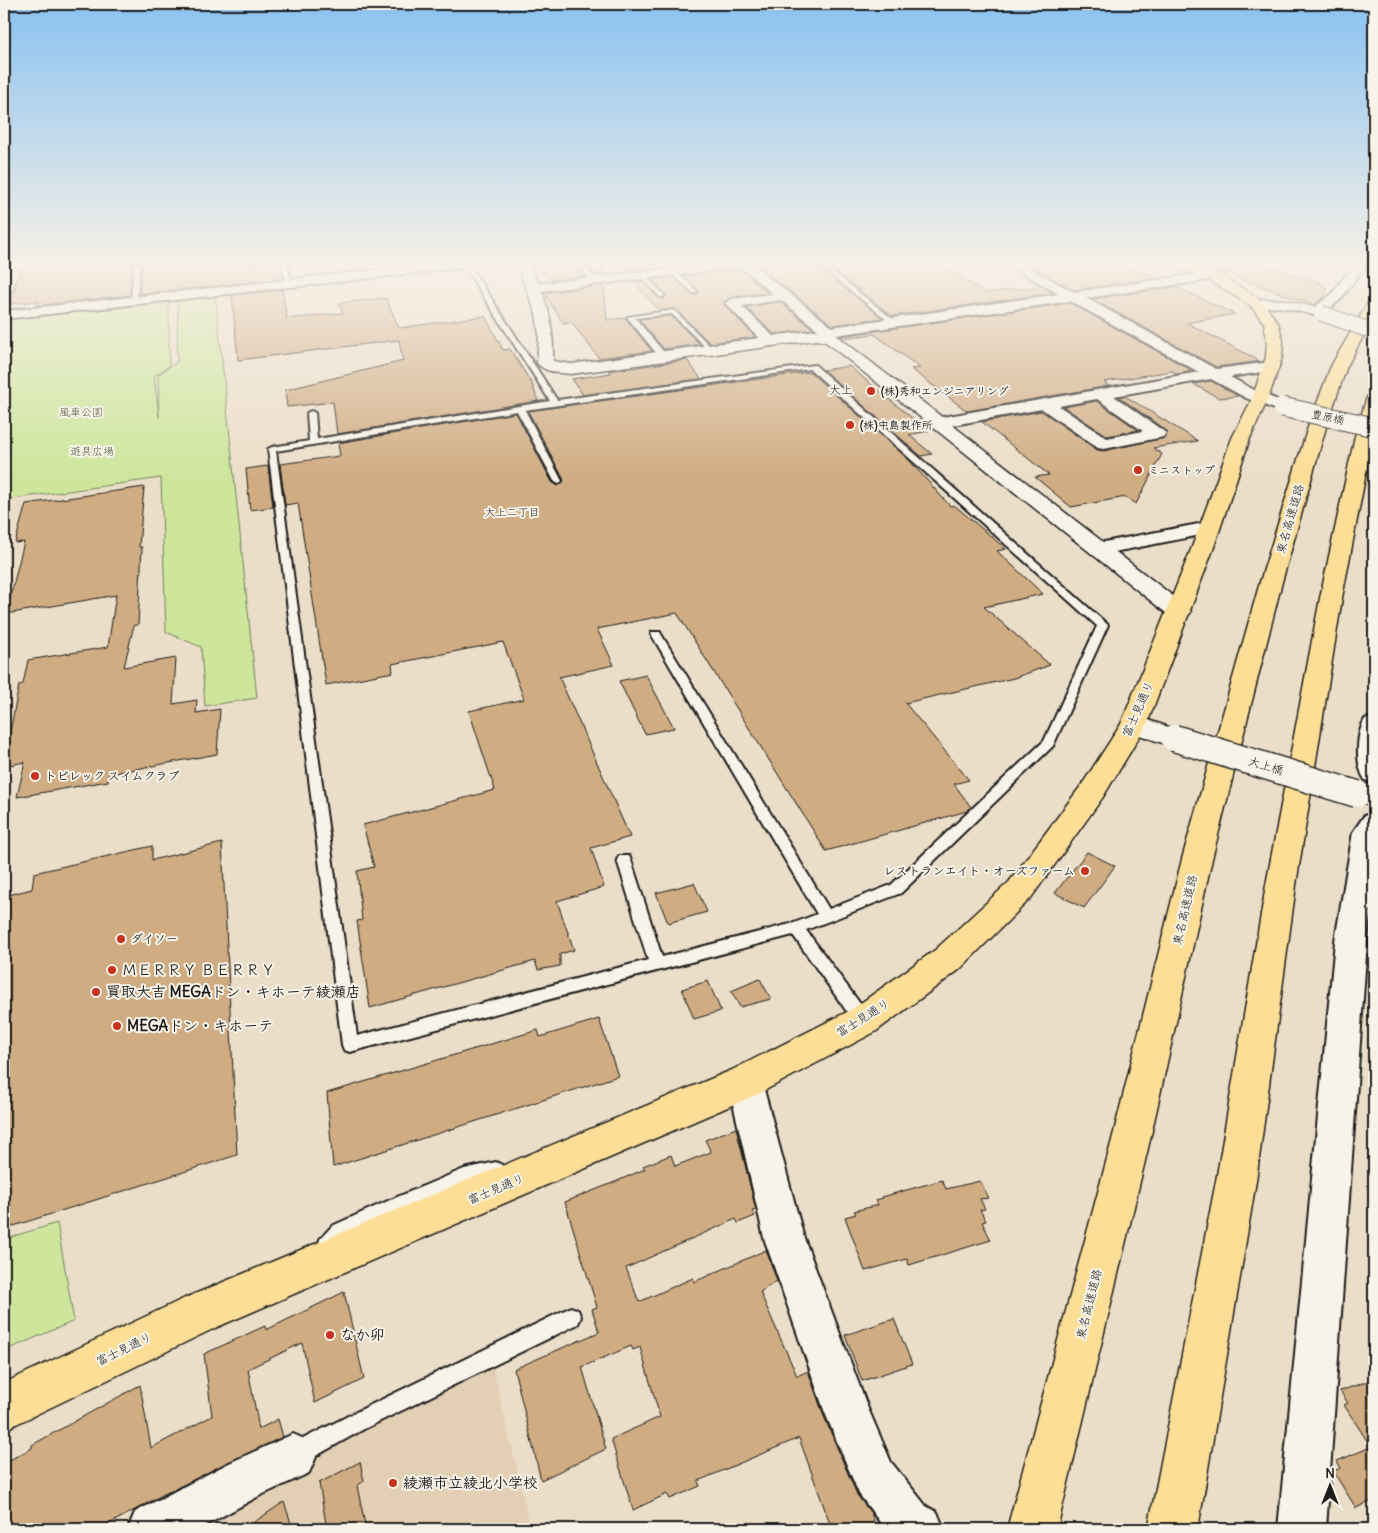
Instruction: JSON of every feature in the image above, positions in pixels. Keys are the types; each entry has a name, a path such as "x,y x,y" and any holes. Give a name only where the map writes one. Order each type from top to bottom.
{"main road":[{"name":"富士見通り","path":"4,1407 200,1313 745,1082 863,1021 947,960 1020,890 1093,790 1134,724 1179,612 1241,438 1260,400 1270,367 1273,336"},
{"name":"東名高速道路","path":"1032,1529 1131,1140 1197,858 1271,582 1317,427 1336,374 1357,336"},
{"path":"1173,1529 1236,1181 1281,885 1331,598 1364,436 1374,400"}],"street":[{"path":"546,336 545,362 551,366 571,370 817,336"},
{"path":"765,336 771,342"},
{"path":"830,336 937,423 1179,612"},
{"name":"豊原橋","path":"1144,336 1260,400 1282,407 1374,427"},
{"path":"937,423 1213,374 1270,367"},
{"path":"1045,404 1104,444 1157,433 1100,394"},
{"path":"1099,549 1209,528"},
{"name":"大上橋","path":"1134,724 1174,738 1370,796"},
{"path":"1302,1529 1351,942 1367,832 1370,762 1374,730"},
{"path":"745,1082 784,1238 847,1413 875,1478 911,1527"},
{"path":"152,1529 243,1480 293,1457"}],"lane":[{"path":"511,336 555,404"},
{"path":"646,336 664,357"},
{"path":"697,336 711,350"},
{"path":"812,367 1102,625 1049,743 896,889 796,928 350,1046 272,449 520,409 812,367"},
{"path":"520,409 558,481"},
{"path":"311,413 313,442"},
{"path":"656,634 826,916"},
{"path":"624,860 657,964"},
{"path":"796,928 863,1021"},
{"path":"293,1457 357,1422 572,1317"}],"shaded area":[{"name":"綾瀬市立綾北小学校","path":"492,1364 531,1529 183,1529 348,1437"}],"green space":[{"path":"4,336 169,336 169,366 154,376 159,417 158,375 177,362 177,336 219,336 257,698 205,706 201,647 166,632 161,478 4,500"},
{"path":"57,1223 74,1321 4,1351 4,1239"}],"building":[{"path":"236,336 495,336 503,350 510,349 532,384 538,401 337,434 333,402 287,407 285,390 403,361 399,340 238,360"},
{"path":"582,336 639,336 652,351 599,358"},
{"path":"653,336 691,336 700,344 664,349"},
{"path":"702,336 755,337 710,343"},
{"path":"841,336 844,336 862,336 843,338"},
{"path":"876,336 1129,336 1193,371 1177,374 1172,371 1104,382 1109,386 967,411 911,369 920,368"},
{"path":"1159,336 1211,336 1260,361 1216,367"},
{"path":"687,360 701,379 583,395 572,379 611,373 609,371"},
{"path":"849,366 928,431 909,435 932,454 921,456 823,370"},
{"path":"810,372 908,459 950,506 954,505 1006,549 997,551 1043,594 984,607 1050,665 1014,678 905,703 969,780 954,784 971,807 967,811 826,851 677,613 597,629 614,665 559,677 630,837 591,848 604,887 557,901 574,950 560,954 560,966 538,970 535,961 370,1008 357,921 362,920 357,871 374,867 363,825 495,790 469,711 524,699 503,642 392,664 393,672 326,685 298,503 285,505 280,464 340,456 338,443 516,413 552,482 558,486 564,480 528,411"},
{"path":"1211,381 1238,396 1219,398 1193,384"},
{"path":"1125,396 1198,441 1153,448 1162,454 1136,504 1126,497 1071,507 1035,477 1049,475 982,422 1042,411 1097,450 1104,451 1164,438 1167,431 1119,397"},
{"path":"1097,401 1138,430 1107,436 1064,407"},
{"path":"268,466 273,507 250,510 246,469"},
{"path":"144,487 139,547 142,547 138,625 134,625 124,667 176,658 173,704 197,700 196,713 220,709 217,754 109,774 108,781 17,797 25,762 4,766 4,764 19,685 23,684 28,660 108,647 116,595 6,614 24,542 15,543 26,504"},
{"path":"646,675 674,728 645,734 619,681"},
{"name":"MEGAドン・キホーテ","path":"222,843 237,1155 4,1229 4,896 32,889 34,873 152,846 152,860"},
{"path":"1087,852 1115,866 1084,908 1055,893"},
{"path":"694,883 707,912 668,923 656,893"},
{"path":"760,979 771,999 740,1007 731,991"},
{"path":"708,981 721,1011 694,1019 682,989"},
{"path":"599,1019 618,1076 333,1167 327,1093 538,1030 540,1037"},
{"path":"736,1128 756,1210 752,1211 755,1216 738,1223 736,1219 626,1268 639,1302 693,1278 694,1282 766,1250 777,1281 760,1292 797,1376 808,1371 823,1414 857,1495 871,1513 877,1529 832,1529 799,1438 698,1481 700,1486 670,1499 667,1494 633,1510 611,1439 660,1417 640,1347 633,1350 631,1346 582,1367 606,1449 541,1480 514,1369 599,1332 592,1309 597,1307 565,1202 645,1169 643,1166 671,1155 675,1166 711,1152 705,1140"},
{"path":"942,1180 946,1189 980,1181 989,1198 980,1199 985,1209 980,1210 986,1221 982,1222 991,1240 909,1265 907,1259 865,1271 845,1217 856,1214 854,1211 878,1205 876,1200 882,1197"},
{"path":"344,1292 364,1379 315,1403 302,1343 248,1369 259,1429 278,1419 283,1437 162,1495 100,1529 4,1529 4,1463 32,1448 32,1445 140,1385 151,1448 212,1416 204,1354 265,1326 266,1330"},
{"path":"894,1319 912,1364 862,1381 845,1335"},
{"path":"1374,1379 1374,1500 1356,1508 1333,1471 1341,1468 1337,1461 1371,1447 1344,1405 1348,1403 1340,1391"},
{"path":"360,1462 364,1481 357,1486 366,1529 327,1529 319,1483"},
{"path":"284,1502 293,1529 244,1529"}],"place":[{"name":"(株)秀和エンジニアリング","path":"871,391"},
{"name":"(株)中島製作所","path":"850,425"},
{"name":"ミニストップ","path":"1138,470"},
{"name":"トピレック スイムクラブ","path":"35,776"},
{"name":"レストランエイト・オーズファーム","path":"1085,871"},
{"name":"ダイソー","path":"121,939"},
{"name":"ＭＥＲＲＹ ＢＥＲＲＹ","path":"112,970"},
{"name":"買取大吉 MEGAドン・キホーテ綾瀬店","path":"96,992"},
{"name":"MEGAドン・キホーテ","path":"117,1026"},
{"name":"なか卯","path":"330,1335"},
{"name":"綾瀬市立綾北小学校","path":"393,1483"}],"district":[{"name":"大上","path":"841,390"},
{"name":"大上二丁目","path":"512,512"}],"park label":[{"name":"風車公園","path":"81,412"},
{"name":"遊具広場","path":"92,451"}]}
